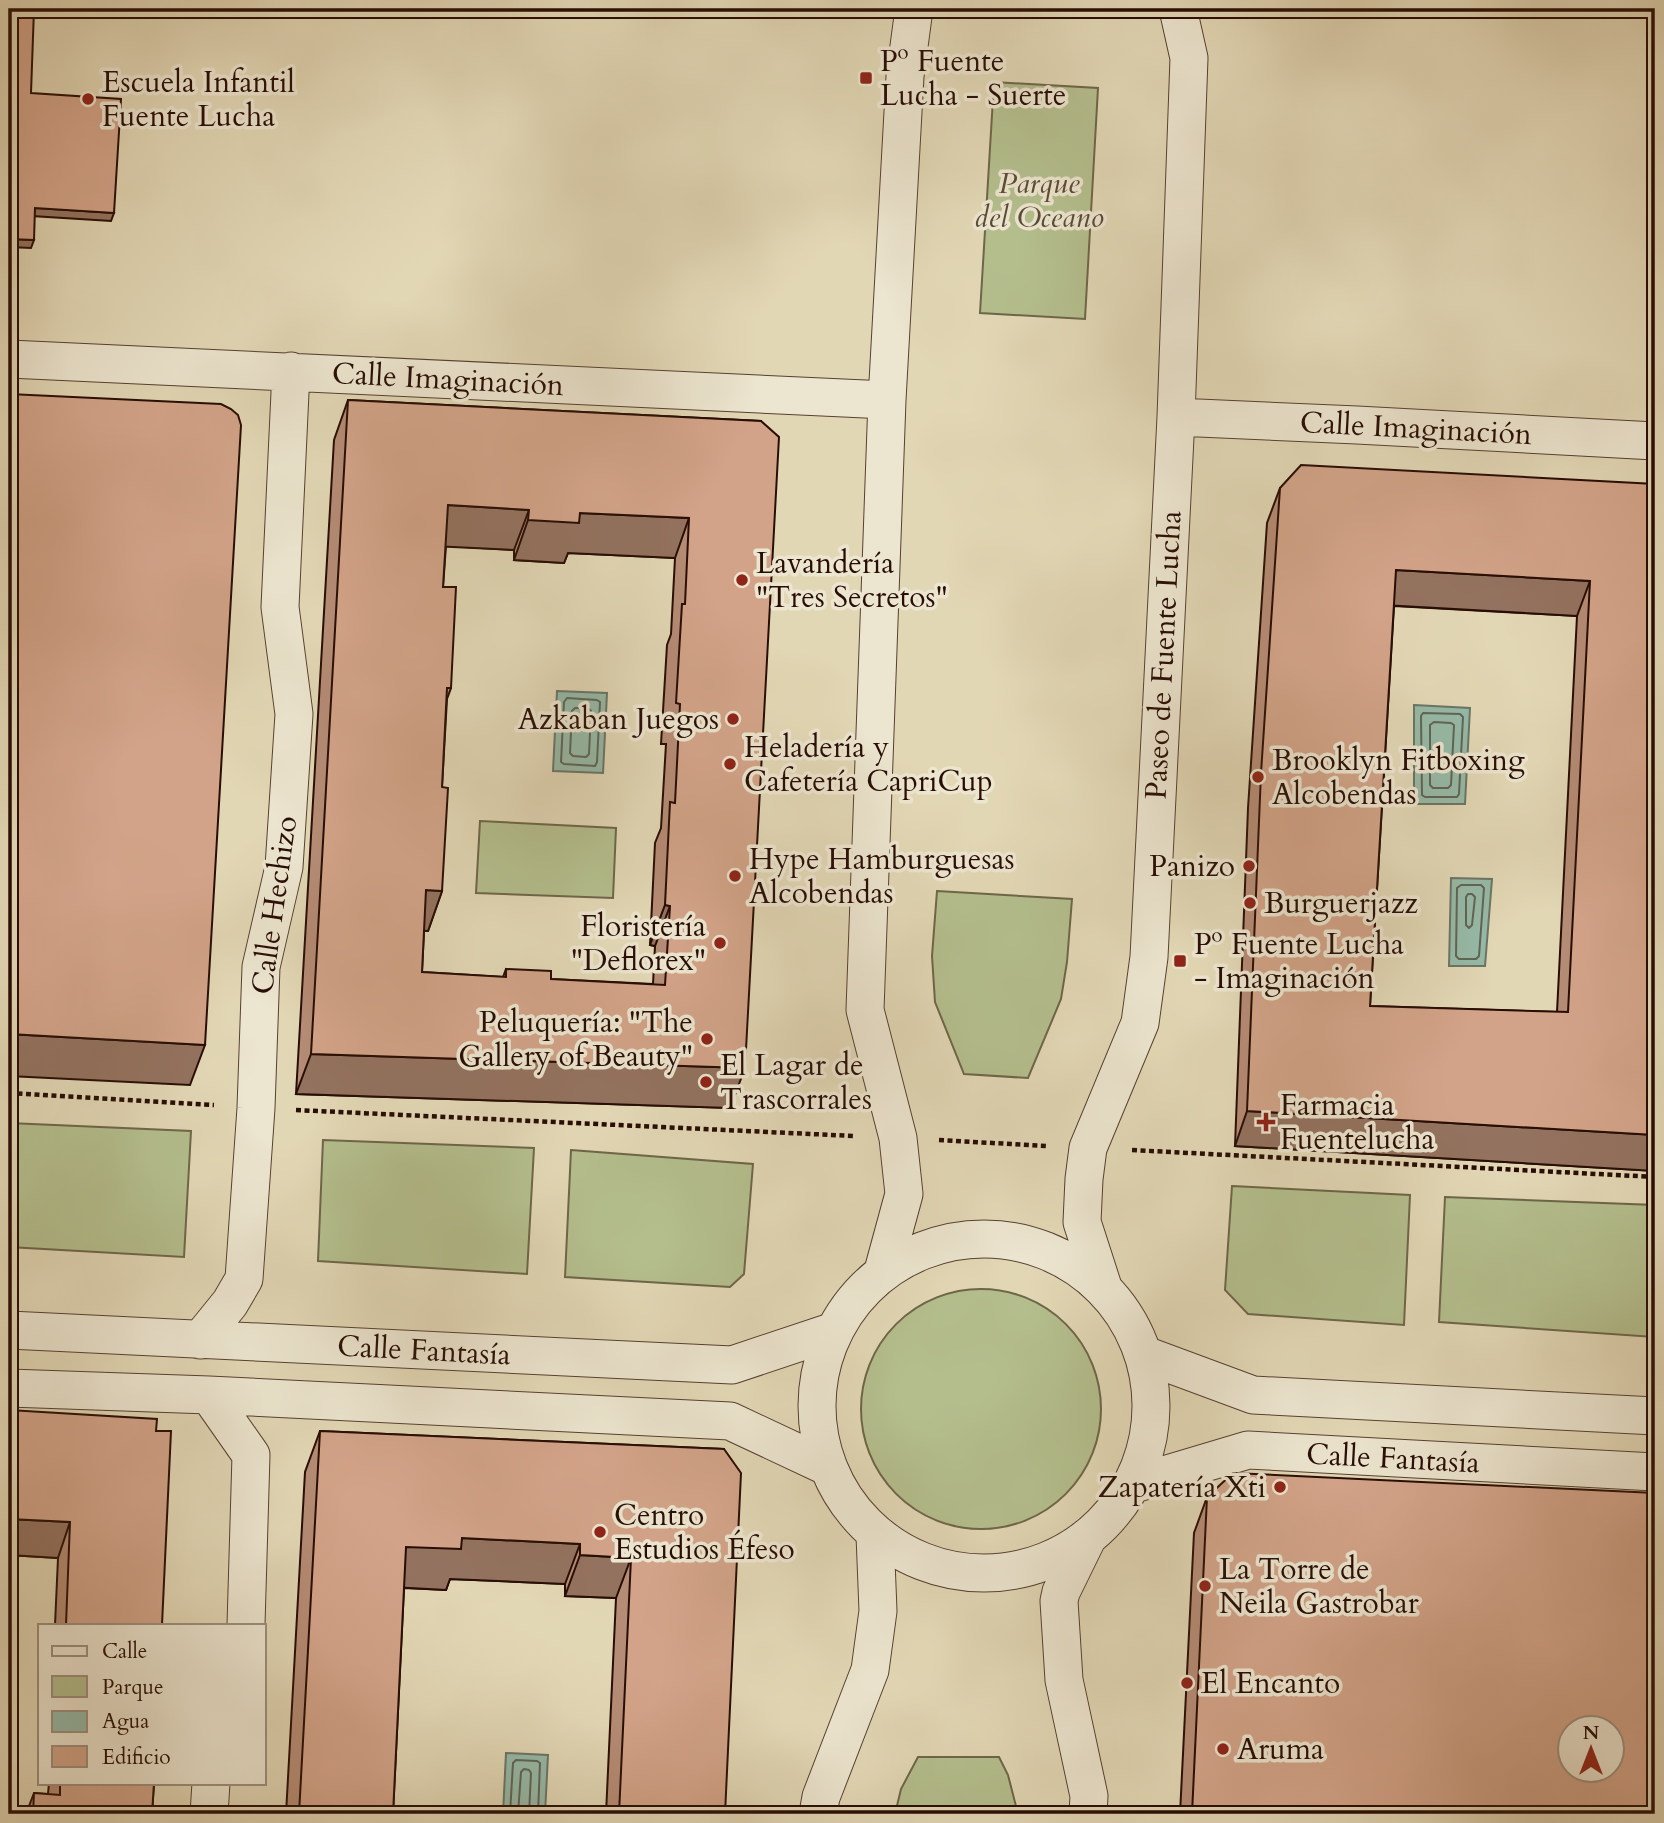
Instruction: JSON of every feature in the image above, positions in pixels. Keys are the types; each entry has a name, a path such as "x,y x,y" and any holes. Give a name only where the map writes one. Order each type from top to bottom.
{"street":[{"path":"883,1272 904,1194 898,1138 865,1010 887,400 905,76 914,9"},
{"name":"Paseo de Fuente Lucha","path":"1103,1287 1082,1222 1088,1148 1140,1023 1149,957 1176,417 1189,58 1178,9"},
{"name":"Calle Imaginación","path":"9,359 887,400"},
{"name":"Calle Hechizo","path":"200,1340 230,1303 244,1279 256,1108 261,967 284,867 294,714 281,607 291,371"},
{"name":"Calle Imaginación","path":"1176,417 1655,441"},
{"path":"1086,1541 1013,1573 936,1567 875,1535 847,1504 826,1466 816,1417 818,1375 834,1331 856,1297 883,1272 933,1246 990,1238 1051,1251 1103,1287 1129,1320 1145,1355 1153,1426 1135,1483 1115,1513 1086,1541 1059,1601 1064,1680 1089,1796 1088,1814"},
{"name":"Calle Fantasía","path":"9,1330 732,1365 834,1331"},
{"name":"Calle Fantasía","path":"1145,1355 1253,1395 1655,1416"},
{"name":"Calle Fantasía","path":"9,1388 209,1395 730,1421 826,1466"},
{"path":"209,1395 251,1455 246,1624"},
{"name":"Calle Fantasía","path":"1135,1483 1248,1450 1655,1472"},
{"path":"818,1814 821,1797 870,1670 878,1611 875,1535"},
{"path":"208,1814 211,1784"}],"path":[{"path":"9,1093 256,1108 1655,1177"}],"green space":[{"name":"Parque del Oceano","path":"994,82 1098,88 1085,319 980,313"},
{"path":"480,821 616,828 613,898 476,893"},
{"path":"937,891 1072,899 1061,999 1028,1078 964,1074 935,1002 932,956"},
{"path":"9,1123 191,1131 184,1257 9,1247"},
{"path":"323,1140 534,1148 527,1274 318,1261"},
{"path":"571,1150 753,1164 744,1274 730,1287 565,1277"},
{"path":"1232,1186 1410,1195 1404,1325 1248,1314 1225,1290"},
{"path":"1445,1197 1655,1205 1654,1337 1439,1322"},
{"path":"969,1289 993,1289 1038,1303 1066,1324 1081,1342 1092,1363 1099,1386 1099,1432 1092,1455 1081,1476 1066,1494 1038,1515 1016,1524 993,1529 969,1529 924,1515 905,1502 888,1485 875,1466 866,1444 861,1421 861,1397 875,1352 888,1333 905,1316 924,1303 946,1294"},
{"path":"918,1757 999,1757 1008,1775 1018,1814 895,1814 901,1789"}],"water":[{"path":"557,691 607,693 603,773 553,771"},
{"path":"1414,705 1470,708 1465,804 1414,804"},
{"path":"1451,878 1492,879 1485,966 1449,966"},
{"path":"506,1753 548,1755 545,1814 503,1814"}],"building":[{"path":"9,9 34,9 31,93 121,99 114,213 35,208 34,240 9,239"},
{"path":"9,394 221,404 238,415 241,425 205,1045 9,1034"},
{"path":"348,400 761,421 779,437 745,1068 311,1054","holes":["448,505 529,510 528,520 579,523 580,513 689,518 676,703 680,704 675,803 670,802 665,905 670,906 665,985 551,979 551,971 506,969 506,977 422,972 426,890 442,891 448,788 442,787 456,587 443,587"]},
{"path":"1301,465 1655,484 1655,1135 1247,1111 1261,773 1280,488","holes":["1396,570 1590,581 1568,1012 1370,1006"]},
{"path":"9,1410 157,1419 156,1431 171,1431 162,1624 66,1624 70,1522 9,1519"},
{"path":"320,1431 724,1449 741,1473 725,1814 619,1814 631,1558 580,1555 580,1544 462,1538 461,1549 406,1547 393,1814 299,1814"},
{"path":"1233,1473 1655,1493 1655,1814 1192,1814 1207,1497"},
{"path":"60,1784 154,1784 152,1814 33,1814 34,1793 60,1795"}],"place":[{"name":"Pº Fuente Lucha - Suerte","path":"866,78"},
{"name":"Escuela Infantil Fuente Lucha","path":"88,99"},
{"name":"Lavandería \"Tres Secretos\"","path":"742,580"},
{"name":"Azkaban Juegos","path":"733,719"},
{"name":"Heladería y Cafetería CapriCup","path":"730,764"},
{"name":"Brooklyn Fitboxing Alcobendas","path":"1258,777"},
{"name":"Panizo","path":"1249,866"},
{"name":"Hype Hamburguesas Alcobendas","path":"735,876"},
{"name":"Burguerjazz","path":"1250,903"},
{"name":"Floristería \"Deflorex\"","path":"720,943"},
{"name":"Pº Fuente Lucha - Imaginación","path":"1180,961"},
{"name":"Peluquería: \"The Gallery of Beauty\"","path":"707,1039"},
{"name":"El Lagar de Trascorrales","path":"706,1082"},
{"name":"Farmacia Fuentelucha","path":"1266,1122"},
{"name":"Zapatería Xti","path":"1280,1487"},
{"name":"Centro Estudios Éfeso","path":"600,1532"},
{"name":"La Torre de Neila Gastrobar","path":"1205,1586"},
{"name":"El Encanto","path":"1187,1683"},
{"name":"Aruma","path":"1223,1749"}]}
